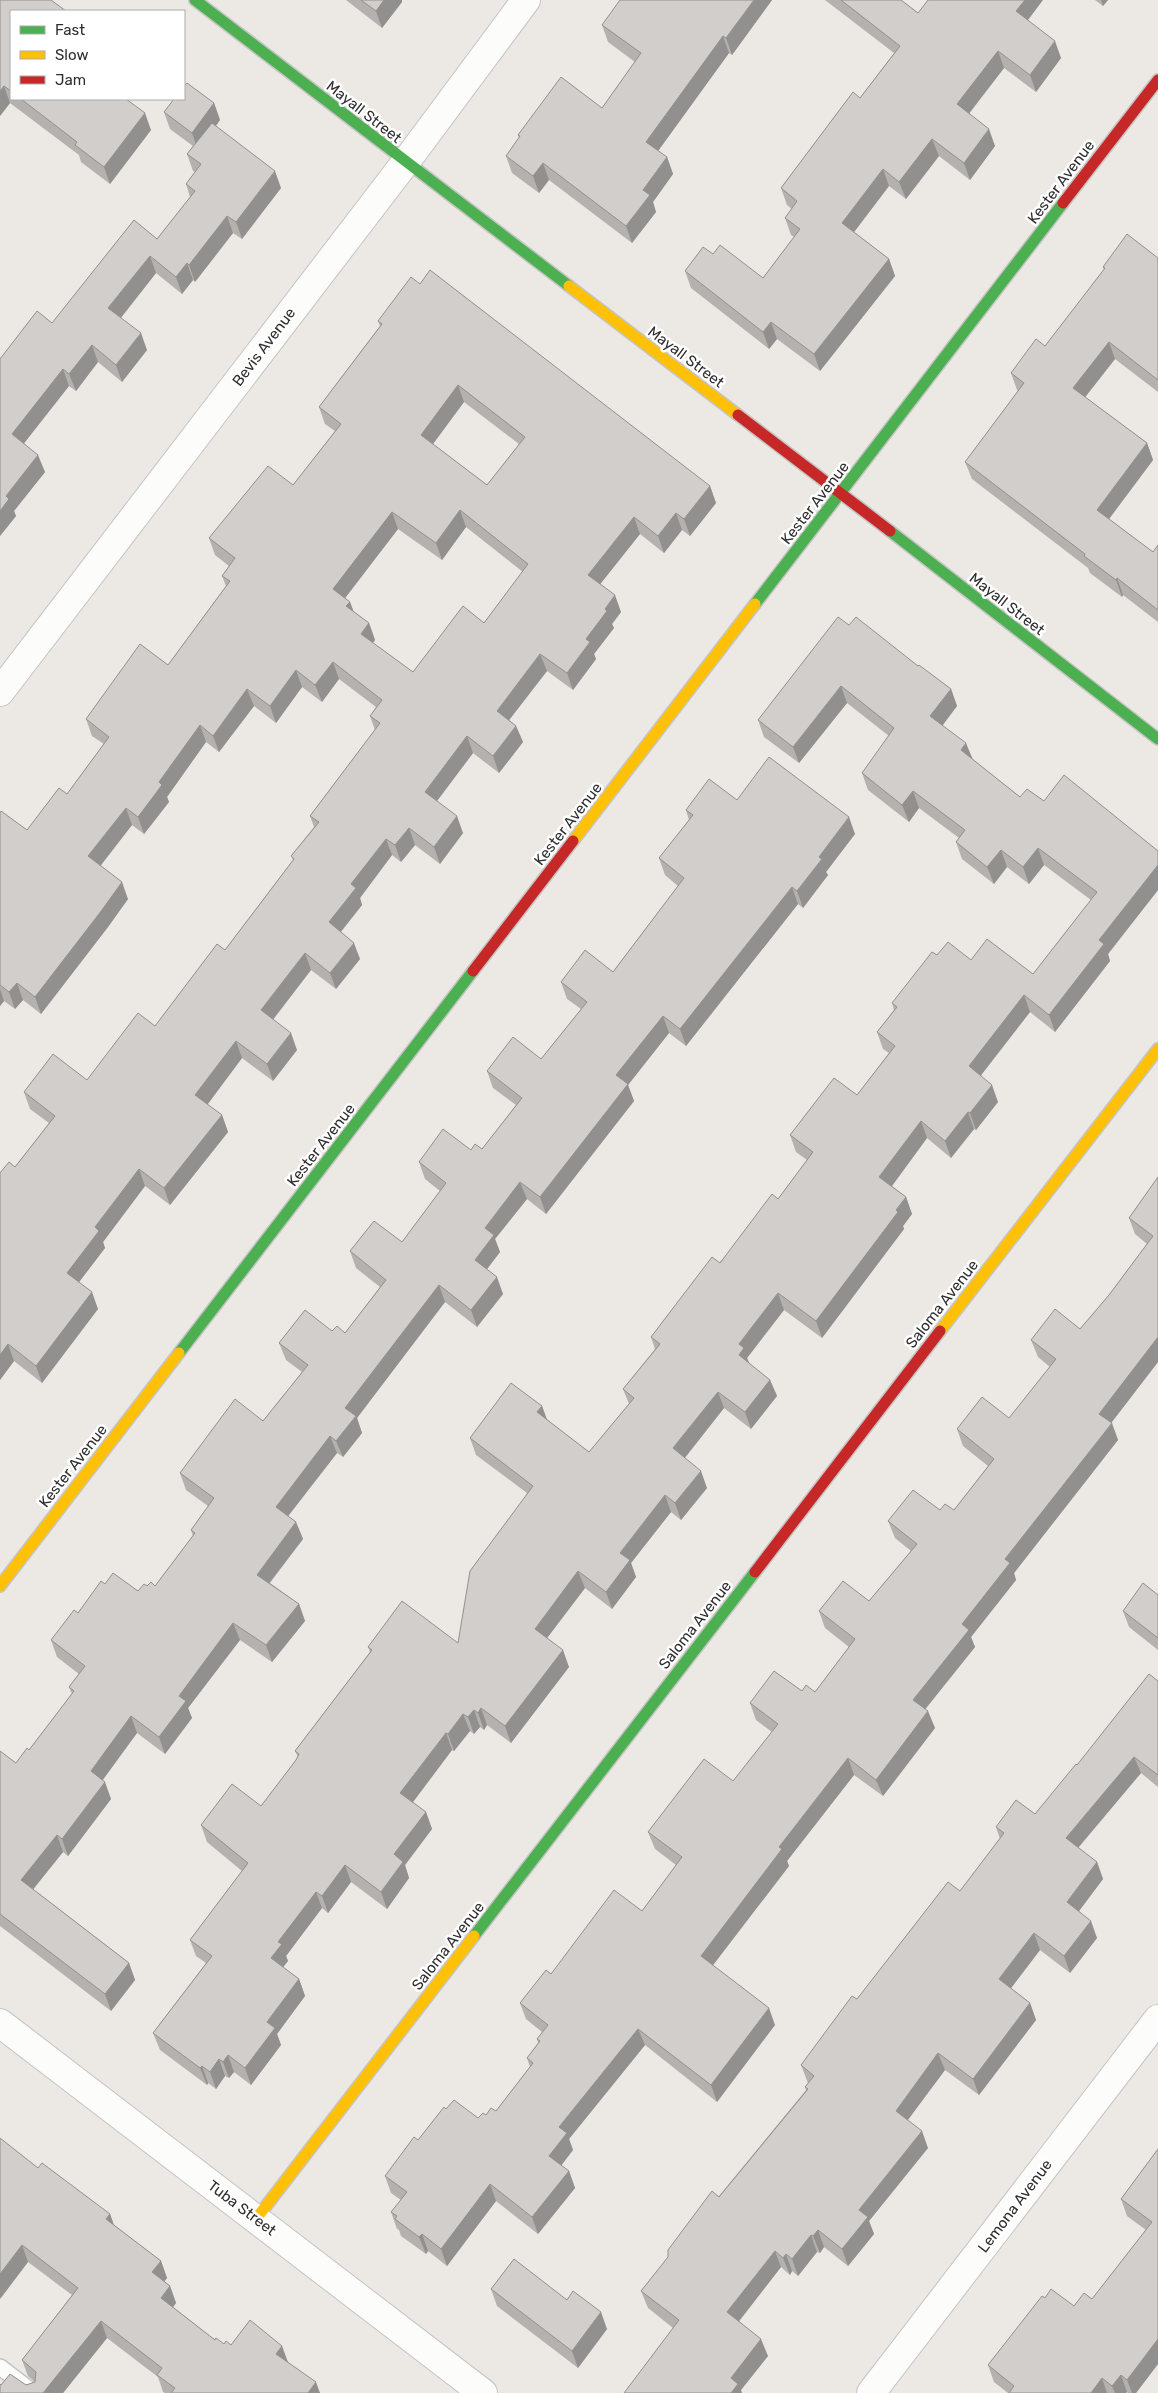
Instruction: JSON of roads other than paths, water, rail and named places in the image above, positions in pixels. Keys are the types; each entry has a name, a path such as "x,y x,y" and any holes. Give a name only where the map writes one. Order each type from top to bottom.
{"street":[{"name":"Mayall Street","path":"195,0 842,494 1158,739"},
{"name":"Bevis Avenue","path":"0,692 405,162 526,0"},
{"name":"Kester Avenue","path":"0,1586 842,494 1158,80"},
{"name":"Saloma Avenue","path":"256,2219 1158,1049"},
{"name":"Lemona Avenue","path":"871,2393 1158,2019"},
{"name":"Tuba Street","path":"0,2023 484,2393"}],"lane":[{"path":"0,2367 34,2393"}]}
